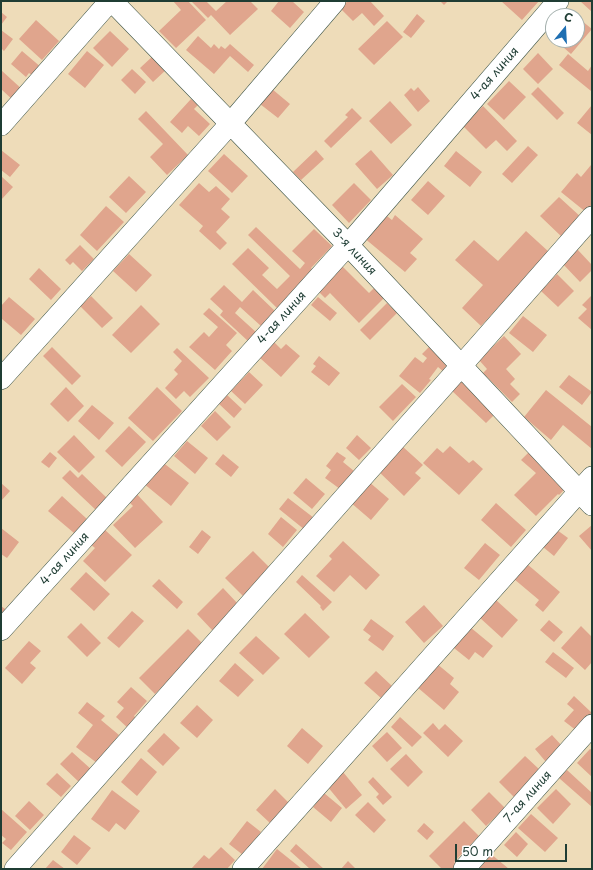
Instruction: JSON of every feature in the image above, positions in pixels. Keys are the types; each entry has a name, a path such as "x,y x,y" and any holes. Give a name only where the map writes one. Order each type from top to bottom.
{"street":[{"name":"3-я линия","path":"111,1 348,245 461,366 588,491"},
{"path":"1,125 111,1"},
{"path":"1,379 230,124 335,1"},
{"name":"4-ая линия","path":"1,630 348,245 558,1"},
{"path":"16,869 592,217"},
{"path":"243,869 588,491"},
{"name":"7-ая линия","path":"464,869 592,725"}],"building":[{"path":"173,1 188,1 206,20 176,48 159,31 181,10"},
{"path":"191,1 206,1 216,11 227,1 250,1 258,9 230,35 211,15 208,18"},
{"path":"279,1 292,1 304,12 290,28 271,11"},
{"path":"348,1 370,1 384,16 374,26 362,13 353,21 340,8"},
{"path":"440,1 448,1 444,5"},
{"path":"501,1 539,1 522,20"},
{"path":"580,1 592,1 592,12"},
{"path":"1,12 7,17 1,25"},
{"path":"417,14 425,21 411,38 403,32"},
{"path":"36,20 59,41 42,60 19,39"},
{"path":"387,21 403,37 374,65 358,49"},
{"path":"585,23 592,29 585,37"},
{"path":"1,30 13,39 4,51 1,48"},
{"path":"110,31 129,49 112,67 93,48"},
{"path":"198,36 211,48 214,44 219,49 221,46 225,49 230,44 254,65 248,72 230,56 214,74 186,50"},
{"path":"564,48 576,48 571,54"},
{"path":"22,51 42,68 34,77 29,73 26,77 11,64"},
{"path":"87,51 104,65 85,88 68,74"},
{"path":"538,53 553,69 538,84 523,69"},
{"path":"568,54 588,71 592,65 591,91 559,65"},
{"path":"154,55 167,69 153,82 140,68"},
{"path":"132,69 146,82 135,94 121,80"},
{"path":"1,70 24,91 15,102 1,89"},
{"path":"509,81 526,97 504,120 487,104"},
{"path":"418,87 430,101 418,112 404,95 411,88 414,91"},
{"path":"538,87 564,113 557,120 531,94"},
{"path":"272,89 290,104 278,118 260,104"},
{"path":"191,99 198,105 194,109 210,124 199,136 188,126 182,133 170,122"},
{"path":"390,101 412,125 391,144 369,121"},
{"path":"592,105 592,135 577,123"},
{"path":"483,106 517,141 507,151 496,140 486,149 463,126"},
{"path":"352,108 362,118 331,148 324,141 348,117 345,115"},
{"path":"146,111 188,155 167,175 150,157 163,144 138,119"},
{"path":"528,146 538,155 512,183 502,174"},
{"path":"1,150 20,165 10,177 1,170"},
{"path":"316,150 324,159 301,180 293,172"},
{"path":"371,150 393,175 377,189 355,164"},
{"path":"456,151 482,172 470,187 444,166"},
{"path":"224,154 248,176 232,193 208,171"},
{"path":"591,165 592,207 587,213 561,192 577,173 581,177"},
{"path":"1,176 13,187 1,200"},
{"path":"129,176 146,192 126,213 109,197"},
{"path":"428,181 445,196 428,215 411,200"},
{"path":"199,183 209,192 216,186 230,199 221,209 230,217 216,232 227,243 220,250 199,231 203,226 179,205"},
{"path":"354,183 371,200 349,223 332,205"},
{"path":"559,197 582,218 563,238 540,216"},
{"path":"106,206 124,222 97,251 80,235"},
{"path":"383,213 392,220 395,215 423,239 410,253 417,259 405,272 363,237"},
{"path":"256,227 300,269 305,263 292,251 314,229 332,246 311,268 315,272 278,309 232,264 248,248 269,268 262,275 277,289 290,276 248,235"},
{"path":"526,231 549,252 481,326 462,308 483,285 455,260 474,240 498,261"},
{"path":"80,245 94,259 82,271 73,262 70,265 65,260"},
{"path":"577,249 592,265 592,270 580,282 562,263"},
{"path":"129,254 152,275 136,292 113,271"},
{"path":"342,266 369,293 374,288 384,298 359,323 330,293 325,298 317,290"},
{"path":"39,268 61,289 51,300 29,279"},
{"path":"557,274 574,291 558,307 541,291"},
{"path":"224,285 242,302 253,290 275,311 261,326 240,307 235,313 257,333 249,342 220,315 223,311 210,299"},
{"path":"91,296 113,318 102,328 80,306"},
{"path":"591,296 592,330 578,318 587,309 582,305"},
{"path":"9,297 35,319 21,335 2,319 1,320 1,306"},
{"path":"318,297 337,313 330,321 311,305"},
{"path":"387,303 397,313 370,340 360,330"},
{"path":"141,305 160,324 131,353 112,335"},
{"path":"209,308 237,333 226,345 232,351 215,370 189,347 204,332 209,337 218,327 203,314"},
{"path":"523,316 547,335 533,352 509,333"},
{"path":"504,336 521,354 506,369 515,379 510,384 520,394 512,402 483,373 487,369 479,360"},
{"path":"274,342 281,349 286,344 300,356 281,377 260,358"},
{"path":"430,346 451,364 444,372 438,367 429,379 431,380 420,393 399,376 415,357 423,363 427,358 422,354"},
{"path":"52,347 81,376 72,385 43,356"},
{"path":"177,348 209,378 190,397 184,391 176,399 165,388 178,374 174,370 182,361 173,352"},
{"path":"319,356 340,373 329,386 311,372 316,366 313,364"},
{"path":"249,372 263,385 245,404 231,391"},
{"path":"569,375 592,392 582,405 559,387"},
{"path":"460,378 496,413 486,423 450,389"},
{"path":"402,384 416,397 393,421 379,407"},
{"path":"66,387 84,406 68,422 50,404"},
{"path":"157,387 182,411 153,441 128,418"},
{"path":"546,390 592,427 592,449 563,425 551,440 524,417"},
{"path":"226,394 242,409 234,418 218,403"},
{"path":"92,405 114,423 99,440 78,421"},
{"path":"215,411 231,427 217,441 201,426"},
{"path":"129,426 146,442 122,467 105,451"},
{"path":"74,435 95,457 79,473 57,452"},
{"path":"357,435 371,448 359,460 346,448"},
{"path":"187,441 208,458 195,474 174,456"},
{"path":"402,446 423,465 415,473 421,478 404,496 376,469"},
{"path":"450,446 469,463 473,460 483,469 459,495 423,463 437,448 443,453"},
{"path":"530,451 567,487 536,516 514,495 536,473 521,460"},
{"path":"50,452 57,458 49,468 41,462"},
{"path":"337,452 346,458 343,462 354,471 340,489 325,478 331,470 326,466"},
{"path":"223,454 239,467 231,477 215,464"},
{"path":"161,461 189,483 171,506 143,483"},
{"path":"70,470 78,478 82,474 109,500 98,512 62,478"},
{"path":"306,478 325,494 312,509 293,493"},
{"path":"368,481 389,499 371,520 350,502"},
{"path":"1,483 10,491 1,501"},
{"path":"133,490 163,522 135,548 113,525 133,506 125,498"},
{"path":"62,496 87,519 74,533 48,511"},
{"path":"288,498 314,518 305,530 279,509"},
{"path":"496,503 526,530 511,547 481,520"},
{"path":"281,517 297,530 283,547 268,534"},
{"path":"592,525 592,551 579,536"},
{"path":"1,528 19,542 7,558 1,554"},
{"path":"104,529 132,555 105,582 83,561 95,548 90,544"},
{"path":"202,530 211,537 198,554 189,547"},
{"path":"557,530 568,538 554,556 543,547"},
{"path":"343,541 380,575 366,590 350,575 334,592 316,576 332,559 329,556"},
{"path":"485,543 500,555 479,580 464,568"},
{"path":"253,551 273,571 245,598 225,578"},
{"path":"527,564 560,592 543,612 535,605 539,600 514,579"},
{"path":"86,572 110,594 94,611 70,589"},
{"path":"302,575 332,602 323,611 320,607 321,606 296,582"},
{"path":"159,579 183,602 177,609 152,586"},
{"path":"223,588 239,605 213,631 197,614"},
{"path":"496,600 518,620 502,638 479,617"},
{"path":"424,605 443,626 424,643 405,622"},
{"path":"1,606 8,611 1,619"},
{"path":"132,611 144,621 119,648 107,638"},
{"path":"305,613 330,637 309,658 284,634"},
{"path":"371,619 394,636 383,651 368,640 371,636 363,630"},
{"path":"549,620 563,632 554,642 540,630"},
{"path":"81,623 101,643 87,657 67,637"},
{"path":"581,626 592,637 592,662 585,670 561,648"},
{"path":"470,627 493,646 483,658 475,652 469,660 454,648"},
{"path":"188,629 207,648 171,678 155,694 139,678"},
{"path":"256,636 280,658 263,675 239,653"},
{"path":"29,641 41,651 30,663 36,668 22,684 5,668"},
{"path":"553,652 574,668 566,678 545,662"},
{"path":"235,663 254,680 238,697 219,681"},
{"path":"436,663 454,678 450,684 459,692 444,710 417,687"},
{"path":"376,671 392,686 381,698 364,683"},
{"path":"131,687 147,701 134,716 138,720 130,730 116,717 124,708 117,702"},
{"path":"574,696 592,713 577,731 564,721 574,710 567,704"},
{"path":"87,702 105,716 101,720 119,735 97,763 76,747 93,725 78,713"},
{"path":"197,705 213,720 197,738 180,723"},
{"path":"400,717 422,737 412,747 391,727"},
{"path":"433,723 439,730 445,724 463,741 448,757 423,733"},
{"path":"302,728 323,746 308,764 287,746"},
{"path":"387,732 402,748 387,762 372,746"},
{"path":"164,733 180,748 163,766 147,751"},
{"path":"552,735 563,747 546,762 535,749"},
{"path":"590,749 592,750 592,777 577,763"},
{"path":"72,752 92,770 80,783 60,764"},
{"path":"406,754 423,772 408,787 390,769"},
{"path":"525,756 540,770 514,797 499,782"},
{"path":"141,758 157,772 137,796 121,782"},
{"path":"567,770 592,793 592,807 559,778"},
{"path":"343,772 362,795 346,809 327,786"},
{"path":"57,773 71,786 61,797 46,784"},
{"path":"373,777 392,797 383,805 376,797 379,794 368,782"},
{"path":"275,789 289,803 270,823 256,810"},
{"path":"556,789 571,804 553,824 537,808"},
{"path":"112,790 140,811 125,830 116,823 109,832 91,819"},
{"path":"489,792 505,808 486,826 471,810"},
{"path":"324,793 342,808 331,822 313,807"},
{"path":"29,801 44,815 30,830 15,816"},
{"path":"368,802 386,820 374,833 355,815"},
{"path":"1,809 27,832 11,850 2,843 6,839 1,835"},
{"path":"531,814 558,838 545,852 518,828"},
{"path":"247,821 261,832 243,855 229,844"},
{"path":"464,821 479,836 454,862 460,867 458,869 442,869 429,856"},
{"path":"424,823 434,832 427,840 417,831"},
{"path":"516,832 528,844 517,857 504,845"},
{"path":"74,835 91,848 77,865 61,852"},
{"path":"296,844 324,869 310,869 290,851"},
{"path":"221,847 235,860 227,869 191,869 204,855 209,859"},
{"path":"277,849 302,869 262,869"},
{"path":"491,854 509,869 479,869"},
{"path":"53,860 65,869 45,869"},
{"path":"348,861 355,868 341,869"}]}
